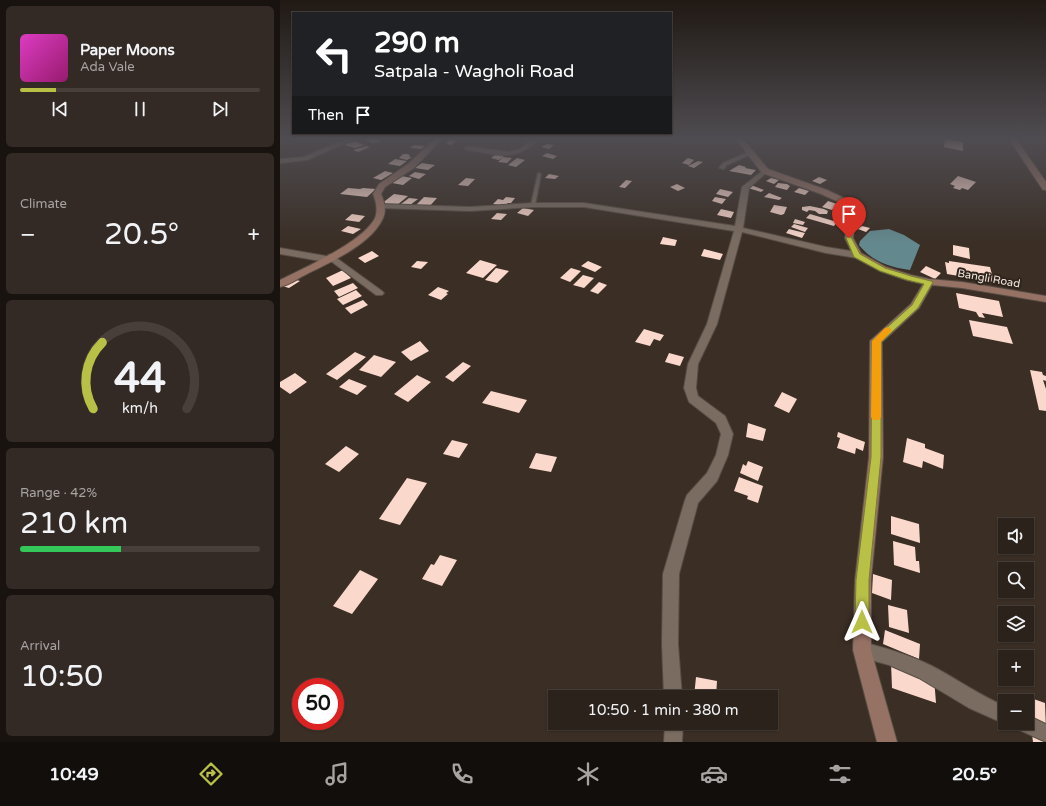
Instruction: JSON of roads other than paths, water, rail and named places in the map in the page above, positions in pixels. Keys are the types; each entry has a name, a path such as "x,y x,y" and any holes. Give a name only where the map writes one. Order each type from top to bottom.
{"main road":[{"path":"280,284 343,250 373,228 379,217 381,206 377,194 382,186 400,174"},
{"path":"772,174 824,192 856,207 859,216 851,226 849,238 857,255"},
{"path":"1036,174 1046,188"},
{"name":"Bangli Road","path":"857,255 883,269 909,278 1046,299"},
{"path":"887,742 862,650 862,580 876,457 876,341 915,306 929,282"}],"street":[{"path":"673,690 670,644 670,574 692,500 712,477 722,455 727,434 721,420 693,399 690,388 693,364 712,324 739,229 746,187 762,174"},
{"path":"381,206 458,209 534,205 584,205 739,229 826,250 857,255"},
{"path":"280,251 329,258 379,293"},
{"path":"862,650 889,657 925,672 975,702 998,712"},
{"path":"1034,728 1046,733"},
{"path":"673,742 674,730"}],"lane":[{"path":"534,205 539,174"}],"water":[{"path":"889,229 904,235 920,245 910,270 882,263 870,256 859,245 860,241 870,231"}]}
